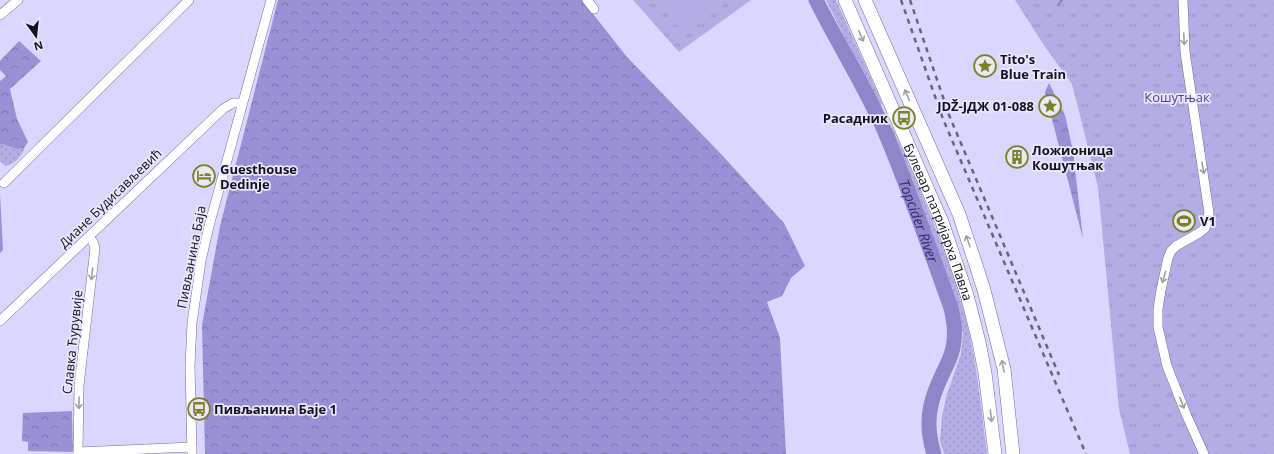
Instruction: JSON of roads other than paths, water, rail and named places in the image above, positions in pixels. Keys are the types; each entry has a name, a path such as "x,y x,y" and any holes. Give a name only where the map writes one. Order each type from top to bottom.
{"main road":[{"name":"Булевар патријарха Павла","path":"845,0 942,222 967,295 985,373 995,454"},
{"name":"Булевар патријарха Павла","path":"865,0 959,214 974,259 984,290 1004,369 1013,454"}],"street":[{"path":"0,15 18,0"},
{"path":"4,183 189,0"},
{"name":"Пивљанина Баја","path":"192,451 190,346 193,314 202,261 209,226 271,0"},
{"path":"587,0 594,10"},
{"path":"1183,0 1185,52 1209,213 1205,228 1176,246 1168,258 1159,300 1158,327 1169,371 1204,454"},
{"name":"Диане Будисављевић","path":"0,321 223,109 233,103 242,103"},
{"name":"Славка Ћурувије","path":"88,237 93,242 95,248 79,385 78,453 192,451"}],"waterway":[{"name":"Topcider River","path":"816,0 869,98 885,132 919,218 952,312 954,325 952,353 935,393 929,418 929,430 934,454"},
{"path":"1058,5 1062,0"}],"railway":[{"path":"901,0 943,119 1086,454"},
{"path":"910,0 949,115 1059,375"}],"place":[{"name":"Tito's Blue Train","path":"985,66"},
{"name":"JDŽ-JДЖ 01-088","path":"1050,106"},
{"name":"Расадник","path":"904,118"},
{"name":"Ложионица Кошутњак","path":"1017,157"},
{"name":"Guesthouse Dedinje","path":"204,176"},
{"name":"V1","path":"1184,221"},
{"name":"Пивљанина Баје 1","path":"199,409"}],"park label":[{"name":"Кошутњак","path":"1177,97"}]}
